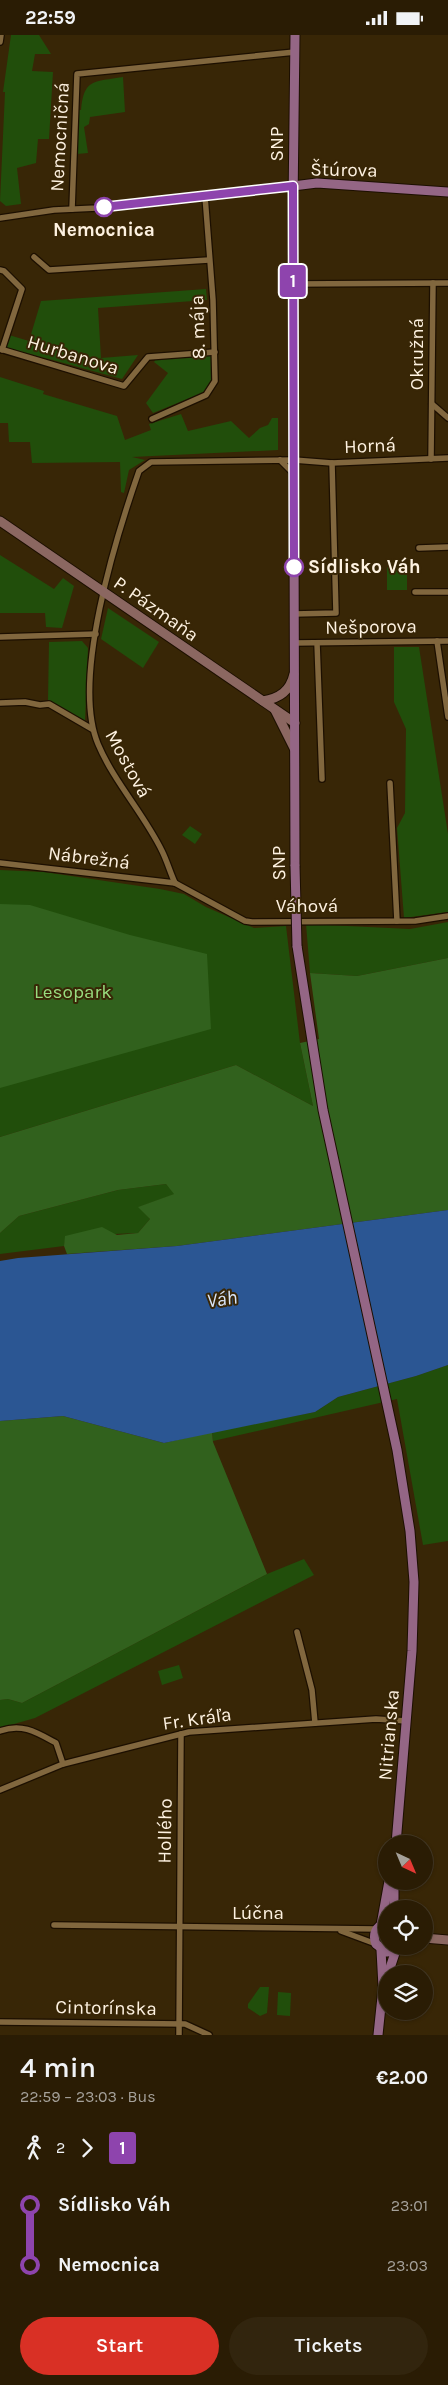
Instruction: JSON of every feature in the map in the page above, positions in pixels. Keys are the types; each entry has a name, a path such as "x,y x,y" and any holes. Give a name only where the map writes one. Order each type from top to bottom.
{"main road":[{"name":"SNP","path":"295,35 293,186 294,748 297,946 323,1110 397,1451"},
{"name":"Štúrova","path":"293,186 317,183 448,192"},
{"name":"P. Pázmaňa","path":"0,521 294,723"},
{"path":"263,701 280,696 292,682 295,669"},
{"path":"273,708 294,748"},
{"name":"Nitrianska","path":"397,1451 413,1558 413,1629 397,1835"},
{"path":"378,1930 374,1935 378,1947"},
{"path":"433,1939 448,1940"},
{"path":"378,2035 380,2020"}],"street":[{"path":"0,42 1,35"},
{"name":"Nemocničná","path":"72,209 77,74 295,52"},
{"name":"Štúrova","path":"0,218 293,186"},
{"name":"8. mája","path":"152,419 206,395 216,381 213,300 205,196"},
{"path":"34,257 49,270 209,260"},
{"path":"0,270 4,271 22,289 1,349"},
{"name":"Okružná","path":"433,283 432,404 448,418"},
{"path":"294,284 448,283"},
{"name":"Hurbanova","path":"1,349 124,386 148,357 215,352"},
{"path":"431,459 432,404"},
{"name":"Horná","path":"280,460 332,463 448,458"},
{"path":"280,460 294,474"},
{"name":"Mostová","path":"174,883 162,850 108,765 92,729 89,692 96,634 104,592 139,471 151,461 280,460"},
{"path":"294,614 336,613 332,463"},
{"path":"419,548 448,547"},
{"path":"415,592 448,592"},
{"path":"0,637 96,634"},
{"path":"437,641 448,717"},
{"name":"Nešporova","path":"294,643 448,641"},
{"path":"317,643 322,779"},
{"path":"0,703 25,702 49,705 92,729"},
{"path":"390,783 397,921"},
{"name":"Nábrežná","path":"0,863 174,883"},
{"name":"Váhová","path":"174,883 245,921 252,922 397,921 448,916"},
{"path":"297,1632 312,1690 315,1723"},
{"name":"Fr. Kráľa","path":"0,1790 63,1764 181,1734 376,1719 407,1721"},
{"path":"0,1731 22,1727 34,1731 56,1743 63,1764"},
{"name":"Hollého","path":"179,2035 181,1734"},
{"path":"54,1925 179,1928"},
{"name":"Lúčna","path":"179,1928 337,1929 378,1926"},
{"name":"Lúčna","path":"337,1929 378,1947"},
{"name":"Cintorínska","path":"0,2023 185,2024 209,2035"}],"green space":[{"path":"11,35 39,35 51,54 35,54 32,71 53,72 49,139 38,139 36,163 17,168 21,204 6,206 0,201 5,92 3,92"},
{"path":"123,77 125,112 90,117 89,124 84,127 88,153 77,154 78,110 81,110 85,92 92,83"},
{"path":"206,289 207,300 98,308 101,358 138,355 122,379 5,347 9,335 29,341 41,301"},
{"path":"211,354 211,384 205,392 153,413 146,403 168,373 154,362 156,359"},
{"path":"0,377 44,391 43,394 117,416 125,440 151,430 149,424 181,414 188,431 231,421 249,438 260,428 268,425 272,418 278,418 278,450 132,457 145,460 129,470 124,493 121,492 120,462 32,463 30,442 9,442 8,423 0,423"},
{"path":"0,555 54,589 63,578 74,586 62,628 46,627 45,613 0,613"},
{"path":"387,567 407,568 407,590 387,590"},
{"path":"108,608 159,642 143,668 101,639"},
{"path":"82,641 88,648 85,722 48,700 49,642"},
{"path":"394,647 419,647 448,834 448,912 404,918 397,828 405,813 406,729 394,702"},
{"path":"190,826 202,834 195,844 182,835"},
{"path":"0,870 44,872 160,889 184,894 206,907 254,928 286,926 300,1043 313,1106 236,1065 0,1137"},
{"name":"Lesopark","path":"0,904 30,905 130,935 207,954 211,1029 0,1088"},
{"path":"448,922 448,958 357,976 310,973 306,924 410,929"},
{"path":"448,958 448,1210 177,1246 67,1254 64,1246 65,1236 102,1227 117,1235 138,1233 150,1219 138,1207 174,1194 166,1184 118,1190 19,1216 0,1233 0,1137 236,1065 313,1106 300,1043 319,1039 310,973 357,976"},
{"path":"166,1184 175,1194 139,1207 150,1219 138,1233 66,1236 64,1246 0,1254 0,1233 19,1216 118,1190"},
{"path":"448,1365 448,1541 423,1545 397,1399 213,1441 212,1432 315,1412 338,1397 416,1376"},
{"path":"63,1416 164,1443 212,1432 213,1442 267,1574 22,1703 8,1699 0,1700 0,1421"},
{"path":"304,1559 314,1575 35,1718 0,1728 0,1700 8,1699 22,1703 267,1574"},
{"path":"179,1665 183,1678 162,1685 158,1671"},
{"path":"260,1987 269,1987 267,2013 260,2016 248,2008 248,2004"},
{"path":"278,1992 291,1993 290,2016 277,2015"}],"water":[{"name":"Váh","path":"448,1210 448,1365 416,1376 338,1397 315,1412 164,1443 63,1416 0,1421 0,1261 177,1246"}],"bus line":[{"name":"1","path":"104,207 293,186 294,567"}],"place":[{"name":"Nemocnica","path":"104,207"},
{"name":"Sídlisko Váh","path":"294,567"}]}
